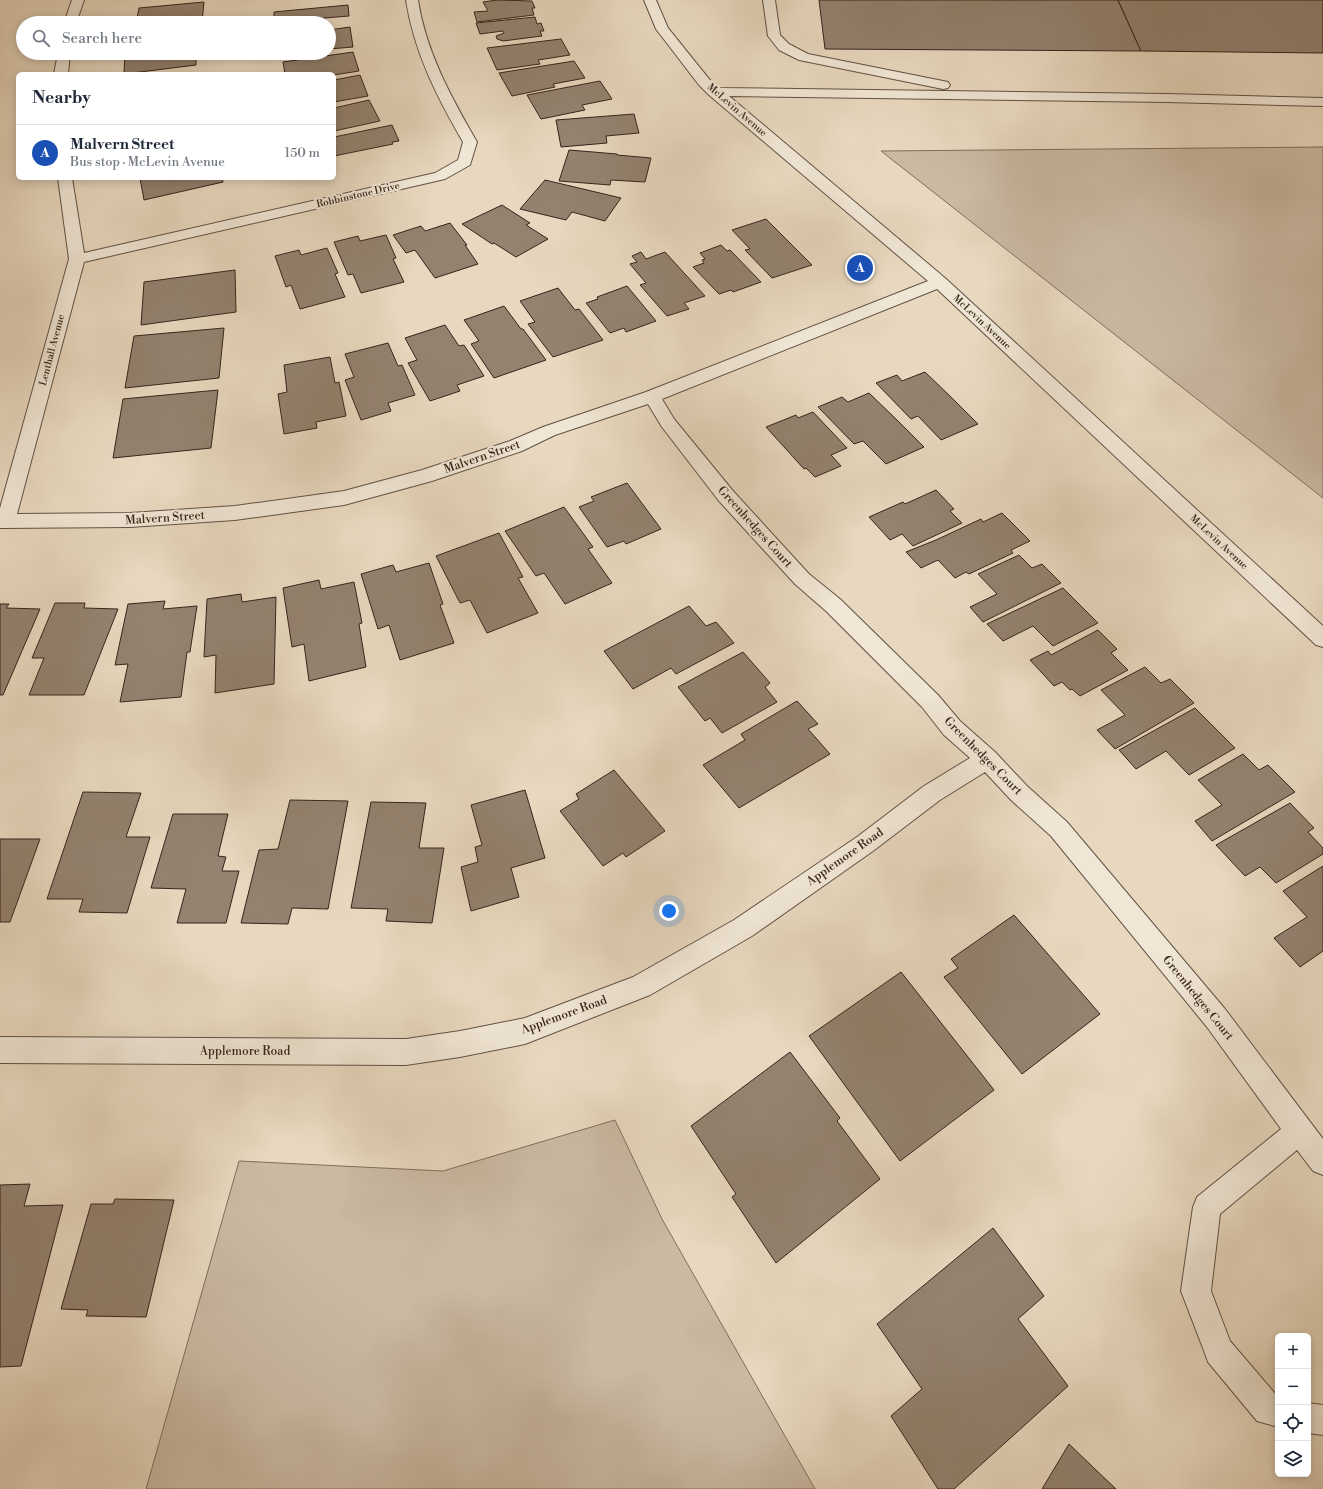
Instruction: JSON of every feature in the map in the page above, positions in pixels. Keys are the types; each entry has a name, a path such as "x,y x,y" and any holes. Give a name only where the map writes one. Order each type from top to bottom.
{"street":[{"path":"72,16 78,0"},
{"name":"Robbinstone Drive","path":"77,259 440,176 465,162 470,142 451,111 421,45 412,0"},
{"name":"McLevin Avenue","path":"650,0 662,29 704,82 714,92 939,282 1323,639"},
{"path":"769,0 774,36 784,47 804,57 990,95"},
{"path":"61,72 63,60"},
{"path":"714,92 990,95 1323,102"},
{"name":"Lenthall Avenue","path":"3,521 77,259 65,180"},
{"name":"Malvern Street","path":"3,521 60,522 145,519 235,513 344,498 425,476 516,446 550,430 652,396 939,282"},
{"name":"Greenhedges Court","path":"652,396 668,423 726,496 802,579 833,605 930,701 952,728 987,759 1019,793 1059,829 1095,870 1216,1018 1299,1131 1323,1161"},
{"name":"Applemore Road","path":"0,1050 406,1052 460,1044 525,1031 641,986 743,928 865,844 932,793 987,759"},
{"path":"1275,1411 1268,1410 1219,1351 1196,1291 1207,1207 1299,1131"},
{"path":"1311,1418 1323,1420"}],"shaded area":[{"path":"1323,147 1323,498 881,151"},
{"path":"615,1120 662,1219 815,1489 146,1489 239,1161 443,1171"}],"building":[{"path":"497,0 532,1 535,8 532,8 534,15 477,22 474,12 488,11 483,2"},
{"path":"819,0 1118,0 1141,51 825,49"},
{"path":"1118,0 1323,0 1323,53 1141,51"},
{"path":"204,2 203,16 137,16 139,8"},
{"path":"348,5 349,16 274,16 274,12"},
{"path":"535,17 537,24 541,23 544,31 540,31 542,36 503,41 497,39 496,36 504,33 503,31 480,34 476,23"},
{"path":"350,27 353,47 336,48 336,29"},
{"path":"561,39 570,55 538,60 540,64 497,70 487,48"},
{"path":"353,52 359,71 336,75 336,72 285,72 283,62 297,60 336,60 336,54"},
{"path":"125,60 196,60 196,65 140,72 124,72"},
{"path":"574,61 585,78 553,84 555,87 512,96 499,73"},
{"path":"360,75 368,96 336,102 336,80"},
{"path":"600,81 612,99 582,105 585,110 541,119 527,95"},
{"path":"369,100 380,121 336,131 336,108"},
{"path":"634,114 639,133 606,136 607,143 561,147 556,120"},
{"path":"392,125 399,141 392,142 393,144 336,156 336,137"},
{"path":"569,150 651,158 645,182 611,180 610,185 559,181"},
{"path":"140,180 222,180 223,182 144,200"},
{"path":"545,180 621,198 605,221 572,212 566,220 520,209"},
{"path":"502,205 530,223 526,225 548,239 516,257 494,243 492,244 462,224"},
{"path":"766,219 812,265 772,278 745,250 750,249 732,230"},
{"path":"450,223 467,245 465,245 478,264 435,278 415,250 406,253 393,235 421,226 425,231"},
{"path":"386,235 396,258 393,259 404,282 361,293 353,274 348,275 334,242 358,236 360,241"},
{"path":"721,245 727,251 730,250 761,282 733,292 731,290 719,294 693,267 704,263 702,260 705,259 700,253"},
{"path":"327,248 338,273 335,274 345,297 300,309 291,285 286,287 275,256 299,250 301,255"},
{"path":"641,252 646,259 665,252 705,296 684,303 689,309 667,316 640,285 646,283 630,264 637,262 632,256"},
{"path":"235,270 236,312 141,325 144,282"},
{"path":"627,286 656,321 626,332 624,328 610,333 586,303 598,299 597,297"},
{"path":"558,288 575,310 579,309 603,340 553,357 528,324 535,322 520,301"},
{"path":"504,306 546,360 494,378 471,344 479,341 464,320"},
{"path":"445,325 459,346 464,345 484,376 457,385 460,391 430,401 408,363 417,360 405,338"},
{"path":"224,328 219,378 125,388 134,336"},
{"path":"388,343 398,366 402,365 415,395 388,403 391,411 361,420 345,380 354,377 345,354"},
{"path":"330,357 335,383 339,382 346,416 316,422 317,428 284,434 278,394 287,392 284,365"},
{"path":"925,372 978,424 941,440 918,416 911,419 876,383 897,375 902,381"},
{"path":"218,390 211,448 113,458 123,399"},
{"path":"869,393 924,447 886,464 863,441 854,444 818,407 842,397 848,402"},
{"path":"813,412 847,448 831,455 841,466 815,477 806,468 804,469 766,427 796,415 798,418"},
{"path":"627,483 661,529 626,544 624,541 607,547 579,507 594,501 591,497"},
{"path":"936,490 954,509 950,511 962,523 913,546 902,534 890,540 869,517 903,502 905,504"},
{"path":"564,507 593,547 588,549 612,583 565,604 544,573 536,576 505,531"},
{"path":"1002,513 1030,541 1011,550 1013,553 969,574 966,572 955,578 938,560 921,568 906,552 981,519 983,522"},
{"path":"499,533 523,577 518,578 538,613 487,633 470,600 460,603 436,556"},
{"path":"1019,555 1032,568 1042,564 1061,583 983,622 970,607 997,594 978,574"},
{"path":"429,563 443,604 440,605 454,643 400,660 389,625 378,629 361,574 393,565 396,572"},
{"path":"319,580 321,589 354,582 362,623 359,624 366,667 309,681 304,644 292,647 283,588"},
{"path":"1063,588 1098,623 1053,646 1033,626 1003,641 987,624"},
{"path":"241,594 242,602 276,597 274,684 215,693 216,655 204,657 207,599"},
{"path":"165,601 163,609 197,606 190,652 187,652 181,697 120,702 128,664 115,665 128,604"},
{"path":"55,603 85,603 84,608 118,609 84,695 29,695 44,658 32,658"},
{"path":"0,604 9,604 6,608 40,609 3,695 0,695"},
{"path":"689,606 706,626 716,622 734,643 676,674 671,668 633,689 604,651"},
{"path":"1098,630 1117,649 1111,653 1128,670 1080,696 1072,689 1070,690 1062,682 1054,686 1030,660 1048,651 1051,655"},
{"path":"743,652 770,683 765,687 777,702 722,733 710,718 705,721 678,687"},
{"path":"1145,667 1161,683 1170,679 1194,703 1115,749 1097,730 1125,715 1101,690"},
{"path":"797,701 818,724 808,729 830,754 739,808 703,765 745,740 741,734"},
{"path":"1195,708 1235,748 1189,775 1166,751 1136,769 1119,750"},
{"path":"1243,754 1259,770 1268,765 1295,792 1212,841 1195,821 1222,805 1198,780"},
{"path":"614,770 665,831 626,857 623,853 603,866 560,811 579,799 576,794"},
{"path":"525,790 545,858 511,868 519,897 471,911 461,867 478,862 475,847 482,845 471,805"},
{"path":"83,792 141,793 126,837 150,837 127,913 79,912 83,899 47,899"},
{"path":"290,800 348,801 328,909 292,908 288,924 241,923 259,850 278,849"},
{"path":"371,802 426,803 419,848 444,848 432,923 386,921 388,909 351,908"},
{"path":"1290,803 1314,828 1308,832 1323,848 1323,854 1276,883 1260,867 1245,876 1216,845"},
{"path":"173,814 228,814 218,856 226,857 222,871 239,871 226,923 177,923 186,889 151,888"},
{"path":"0,839 40,839 10,922 0,922"},
{"path":"1323,866 1323,951 1300,967 1274,938 1307,917 1283,891"},
{"path":"1014,915 1100,1014 1022,1074 944,977 958,968 951,959"},
{"path":"901,972 994,1090 900,1161 809,1036"},
{"path":"790,1052 840,1118 837,1121 880,1179 776,1263 732,1197 736,1194 691,1126"},
{"path":"30,1184 24,1206 63,1205 21,1366 0,1367 0,1185"},
{"path":"115,1199 174,1200 146,1317 86,1316 88,1310 61,1309 91,1204 113,1204"},
{"path":"993,1228 1044,1296 1018,1319 1068,1386 954,1489 938,1489 891,1416 922,1389 877,1324"},
{"path":"1069,1444 1097,1471 1116,1489 1042,1489"}],"place":[{"name":"Malvern Street","path":"860,268"}]}
